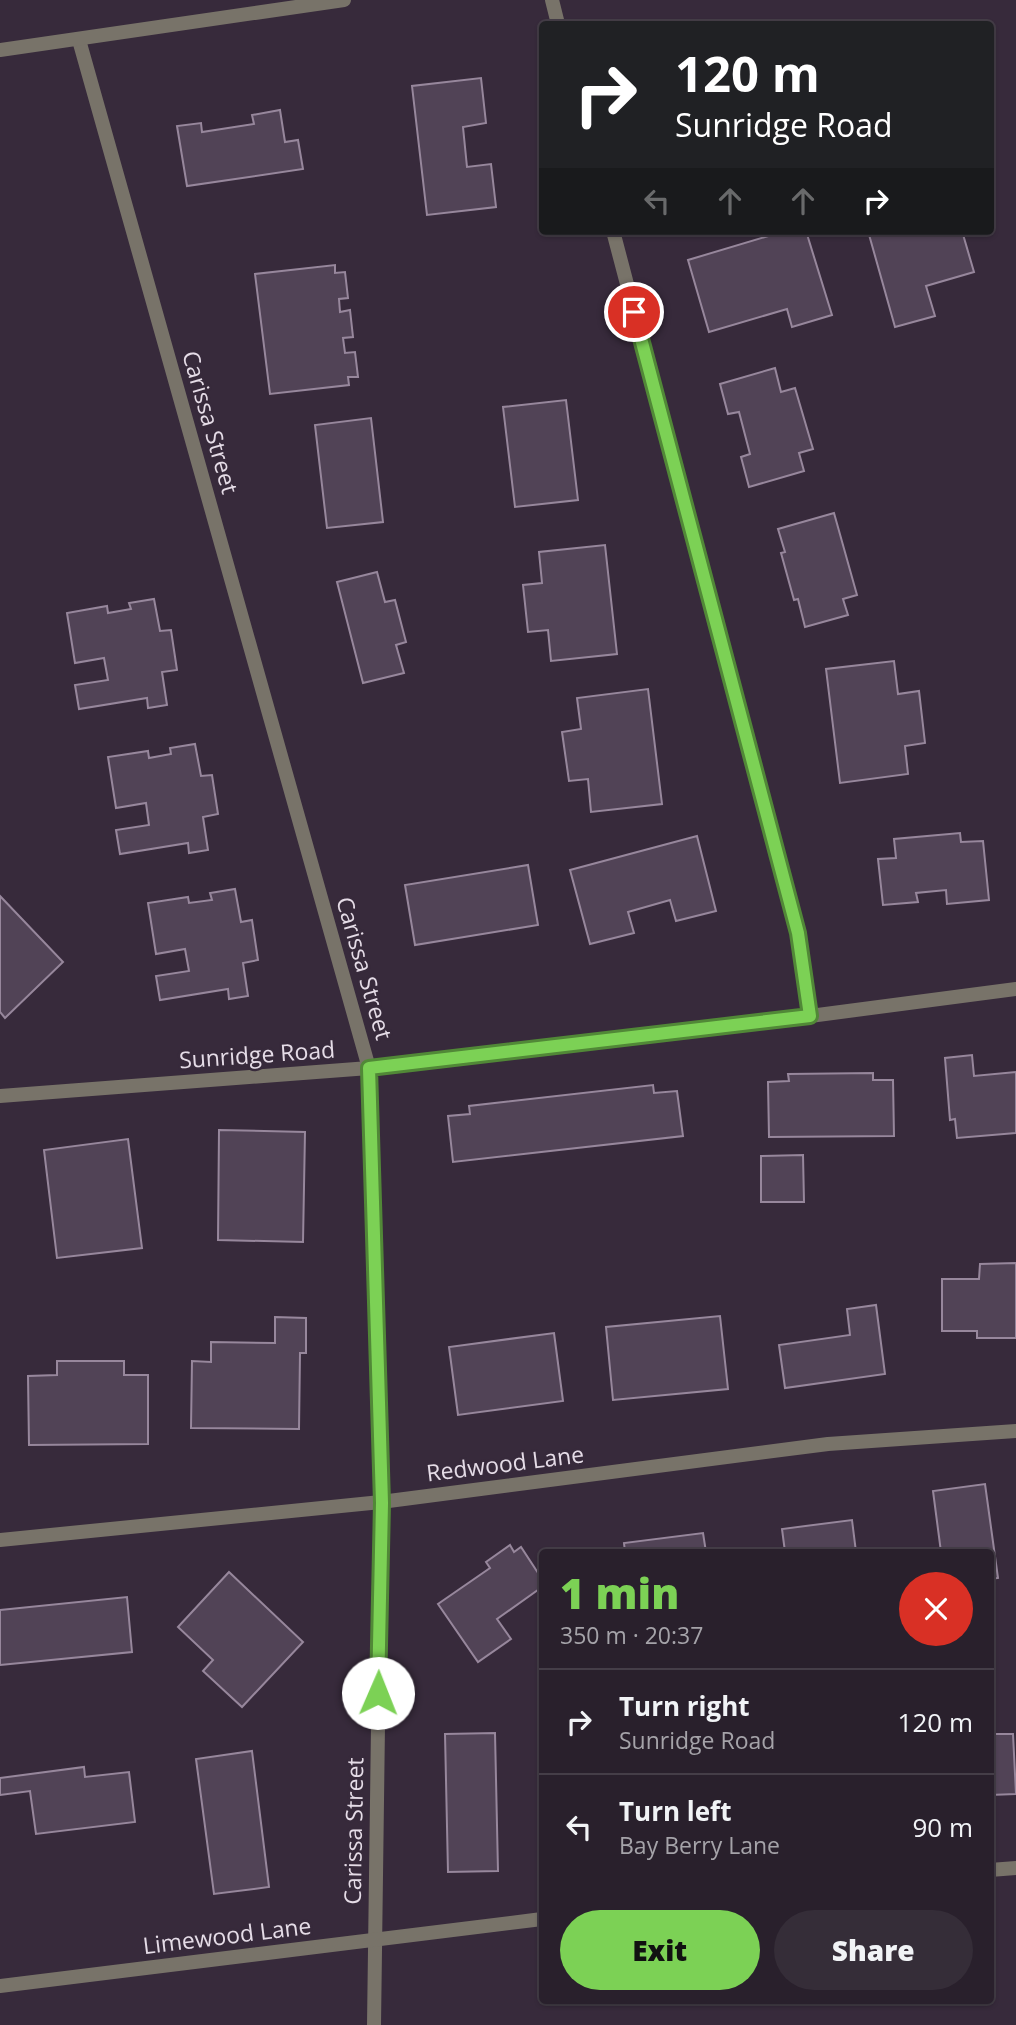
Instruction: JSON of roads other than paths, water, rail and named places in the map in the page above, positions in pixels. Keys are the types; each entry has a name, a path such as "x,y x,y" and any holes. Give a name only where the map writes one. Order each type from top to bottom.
{"street":[{"path":"0,51 344,0"},
{"path":"552,0 557,21"},
{"name":"Carissa Street","path":"79,40 369,1068 382,1503 374,2025"},
{"path":"614,235 798,933 810,1016"},
{"name":"Sunridge Road","path":"0,1096 369,1068 1016,989"},
{"name":"Redwood Lane","path":"0,1540 382,1503 828,1444 1016,1431"},
{"path":"994,1870 1016,1868"},
{"name":"Limewood Lane","path":"0,1986 539,1919"}]}
